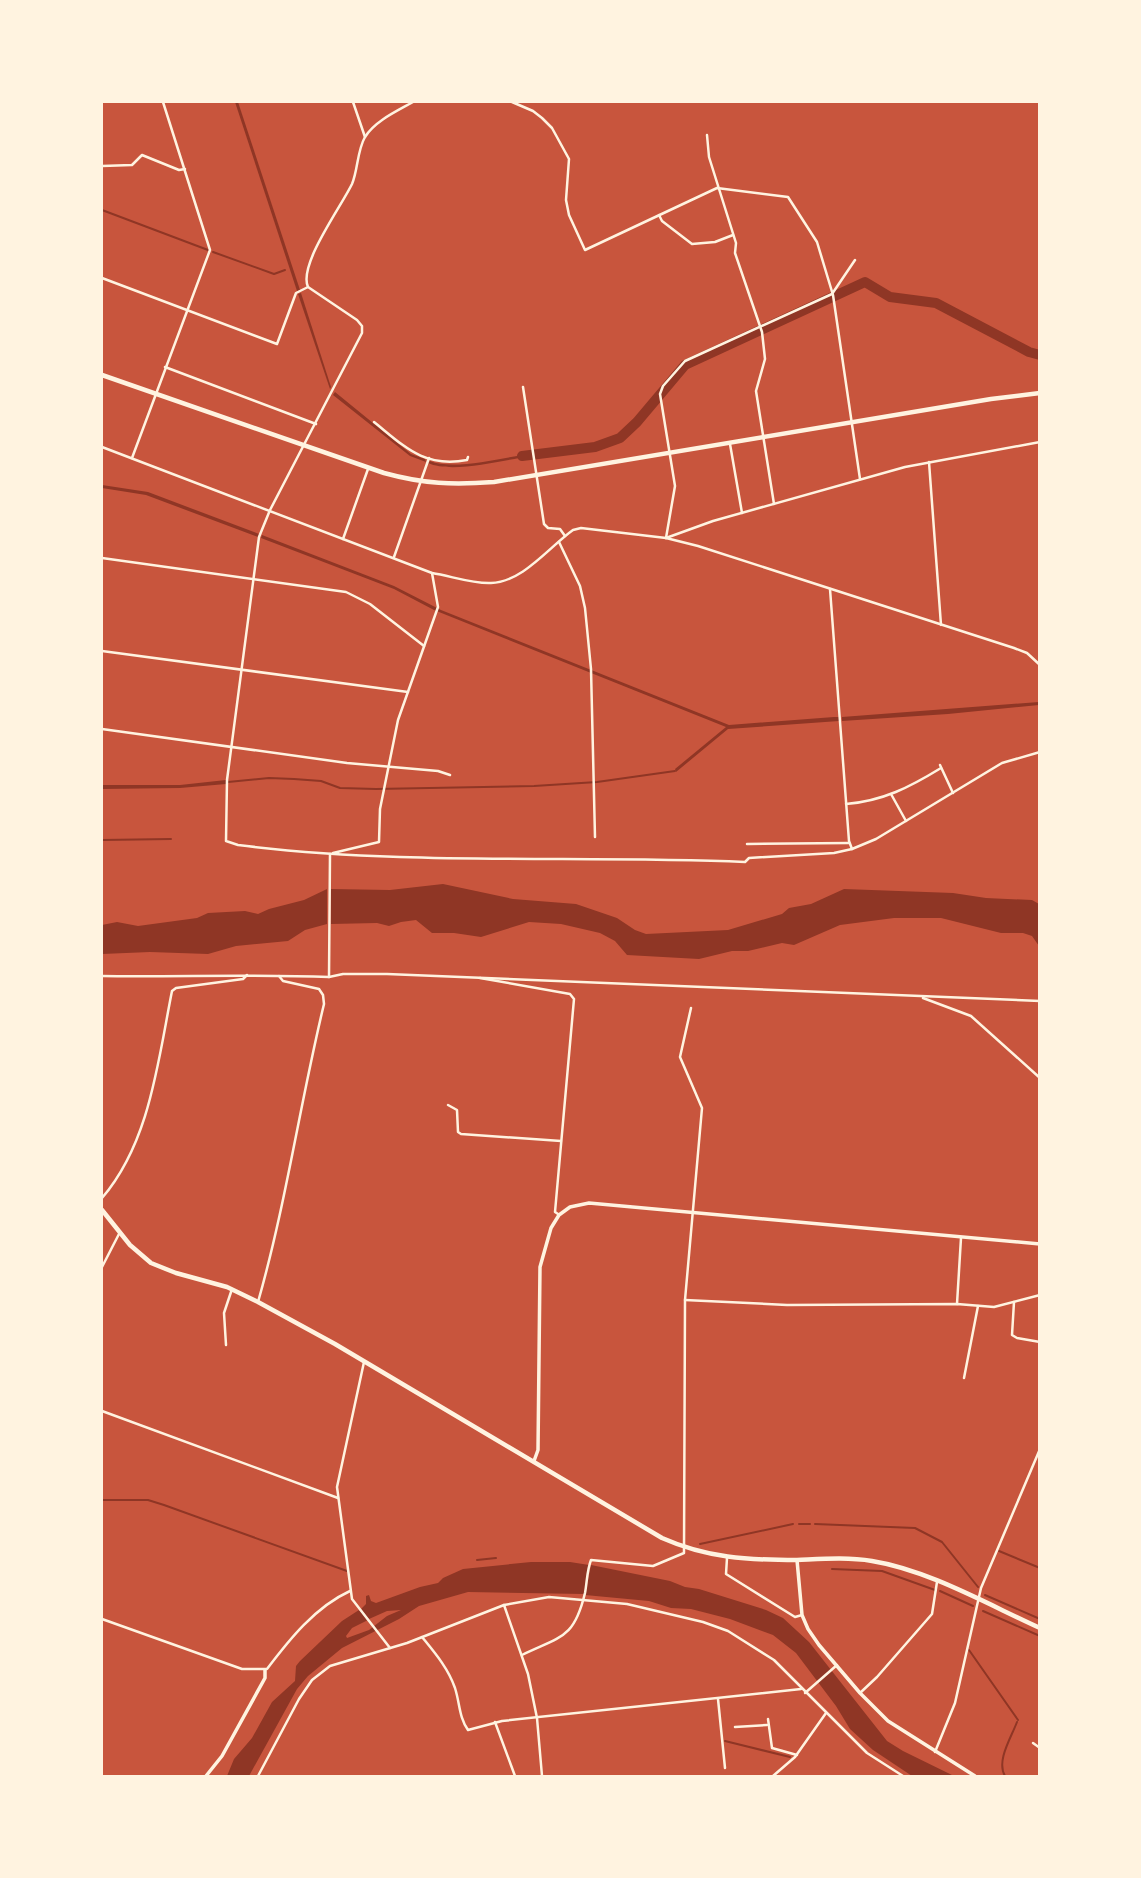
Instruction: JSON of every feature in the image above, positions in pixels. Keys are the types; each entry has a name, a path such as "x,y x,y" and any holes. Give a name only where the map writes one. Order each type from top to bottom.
{"main road":[{"path":"102,375 368,468 419,482 471,484 1040,393"},
{"path":"102,1210 138,1252 158,1267 232,1289 258,1302 662,1538 684,1548 727,1557 869,1560 912,1571 1040,1628"}],"street":[{"path":"132,458 210,250 163,102"},
{"path":"353,102 365,137"},
{"path":"413,102 376,125 365,137 354,180 323,233 305,271 308,287 357,320 362,326 361,335 270,510 260,535 227,782 225,830 228,842 330,856 457,859 631,858 744,862 749,858 834,853 876,839 1004,762 1040,751"},
{"path":"512,102 533,111 547,123 569,159 566,200 569,215 585,250 717,188 788,197 817,242 833,296 860,480"},
{"path":"707,135 709,157 717,188 736,243 735,253 761,329 765,359 756,391 774,504"},
{"path":"102,166 132,165 142,155 179,170 185,169"},
{"path":"659,215 662,221 692,244 715,242 733,234"},
{"path":"666,538 675,486 660,396 663,386 685,361 833,296 855,260"},
{"path":"102,278 277,344 299,292 308,287"},
{"path":"165,367 316,424"},
{"path":"523,387 544,524 548,528 560,528 565,536"},
{"path":"374,422 409,450 428,460 440,463 466,460 468,457"},
{"path":"666,538 741,513 929,462 1040,442"},
{"path":"730,443 741,513"},
{"path":"102,447 432,573 496,582 519,573 565,536 581,528 666,538 1027,653 1040,665"},
{"path":"394,557 428,460"},
{"path":"929,462 941,625"},
{"path":"343,539 368,468"},
{"path":"559,542 583,593 591,671 595,837"},
{"path":"102,558 346,592 370,604 424,646"},
{"path":"330,856 379,840 384,788 398,720 438,607 432,573"},
{"path":"830,589 846,804 852,849"},
{"path":"102,651 408,692"},
{"path":"102,729 438,771 450,775"},
{"path":"846,804 871,802 916,784 940,766 953,793"},
{"path":"891,794 906,821"},
{"path":"747,844 850,844"},
{"path":"329,977 330,856"},
{"path":"102,976 329,977 343,974 376,974 1040,1001"},
{"path":"102,1194 126,1166 139,1134 157,1068 172,991 176,988 243,979 247,975"},
{"path":"258,1302 324,1004 318,989 283,981 279,976"},
{"path":"474,977 570,994 574,999 555,1212 559,1215"},
{"path":"917,996 971,1016 1040,1078"},
{"path":"522,1655 567,1633 576,1621 590,1563 595,1559 653,1566 682,1556 685,1300 702,1108 680,1056 691,1008"},
{"path":"448,1105 457,1110 457,1132 461,1134 561,1142"},
{"path":"533,1463 538,1450 540,1267 551,1227 559,1215 570,1207 589,1203 1040,1244"},
{"path":"102,1267 120,1232"},
{"path":"957,1304 961,1237"},
{"path":"226,1345 224,1313 232,1289"},
{"path":"685,1300 787,1305 957,1304 994,1307 1040,1295"},
{"path":"1014,1302 1012,1335 1040,1342"},
{"path":"964,1378 978,1306"},
{"path":"364,1362 337,1485 338,1498 352,1599 390,1648"},
{"path":"102,1411 338,1498"},
{"path":"936,1752 955,1703 977,1600 1040,1449"},
{"path":"727,1557 726,1574 795,1617 802,1615"},
{"path":"797,1560 802,1615 812,1635 835,1667 888,1721 975,1776"},
{"path":"860,1693 932,1614 937,1581"},
{"path":"206,1776 226,1748 265,1678 265,1671 286,1644 329,1605 350,1591"},
{"path":"258,1776 299,1699 317,1675 334,1664 422,1637 503,1605 549,1597 627,1604 703,1622 728,1631 774,1660 867,1753 903,1776"},
{"path":"503,1605 522,1655 537,1717 542,1776"},
{"path":"102,1619 242,1669 265,1671"},
{"path":"422,1637 447,1671 458,1702 459,1714 467,1730 495,1722 801,1689"},
{"path":"806,1692 835,1667"},
{"path":"718,1699 725,1768"},
{"path":"773,1776 797,1755 826,1713"},
{"path":"768,1719 772,1748 797,1755"},
{"path":"495,1722 515,1776"},
{"path":"735,1727 768,1724"},
{"path":"1033,1743 1040,1748"}],"shaded area":[{"path":"235,102 238,102 300,290 297,291"},
{"path":"301,293 331,387 330,389 298,294"},
{"path":"335,392 411,454 425,459 426,462 410,456 333,395"},
{"path":"530,454 531,456 464,467 428,463 465,464"},
{"path":"102,485 148,492 259,534 258,537 146,495 102,488"},
{"path":"262,535 394,586 441,610 729,725 834,717 839,717 839,721 728,729 676,772 675,769 726,727 434,610 394,589 261,538"},
{"path":"1039,702 1039,705 948,714 842,721 842,717"},
{"path":"226,780 226,784 180,788 102,789 102,785 180,785"},
{"path":"443,884 513,899 576,904 617,918 646,934 728,930 782,914 789,908 811,904 844,889 953,893 1032,900 1039,904 1039,946 1032,936 1023,933 1001,933 941,918 894,918 840,925 794,945 782,943 699,959 627,955 615,941 600,933 561,924 529,922 481,937 432,933 416,920 389,926 377,923 331,924 331,889 390,890"},
{"path":"327,889 327,924 305,930 288,941 236,946 208,954 102,954 102,925 117,922 138,926 197,918 208,913 245,911 258,914 304,900"},
{"path":"531,1562 589,1565 584,1594 468,1592 419,1606 342,1648 308,1676 297,1689 249,1776 227,1776 234,1759 252,1738 272,1702 295,1681 296,1666 300,1661 342,1621 359,1610 368,1620 352,1628 347,1638 369,1630 387,1616 401,1610 387,1611 369,1619 361,1609 366,1604 366,1596 369,1595 371,1601 376,1603 438,1583 463,1569"},
{"path":"591,1565 699,1589 783,1618 809,1642 887,1741 954,1776 912,1776 873,1750 850,1729 796,1653 773,1635 730,1619 691,1609 671,1608 649,1601 585,1595"}],"waterway":[{"path":"102,210 208,250"},
{"path":"213,252 274,274 285,270"},
{"path":"522,456 595,447 620,438 685,365 865,282 890,297 936,303 1029,352 1040,355"},
{"path":"228,782 269,778 294,779 321,781 340,788 376,789 534,786 597,782 675,771"},
{"path":"102,840 171,839"},
{"path":"102,1500 148,1500 347,1571"},
{"path":"700,1544 793,1524"},
{"path":"799,1524 810,1524"},
{"path":"815,1524 915,1528 942,1542 978,1587"},
{"path":"999,1551 1040,1568"},
{"path":"477,1560 496,1558"},
{"path":"832,1569 882,1571 935,1590"},
{"path":"940,1591 973,1606"},
{"path":"985,1595 1040,1619"},
{"path":"983,1611 1040,1636"},
{"path":"969,1650 1018,1720"},
{"path":"1005,1776 1003,1757 1017,1722"},
{"path":"725,1741 790,1757"}]}
